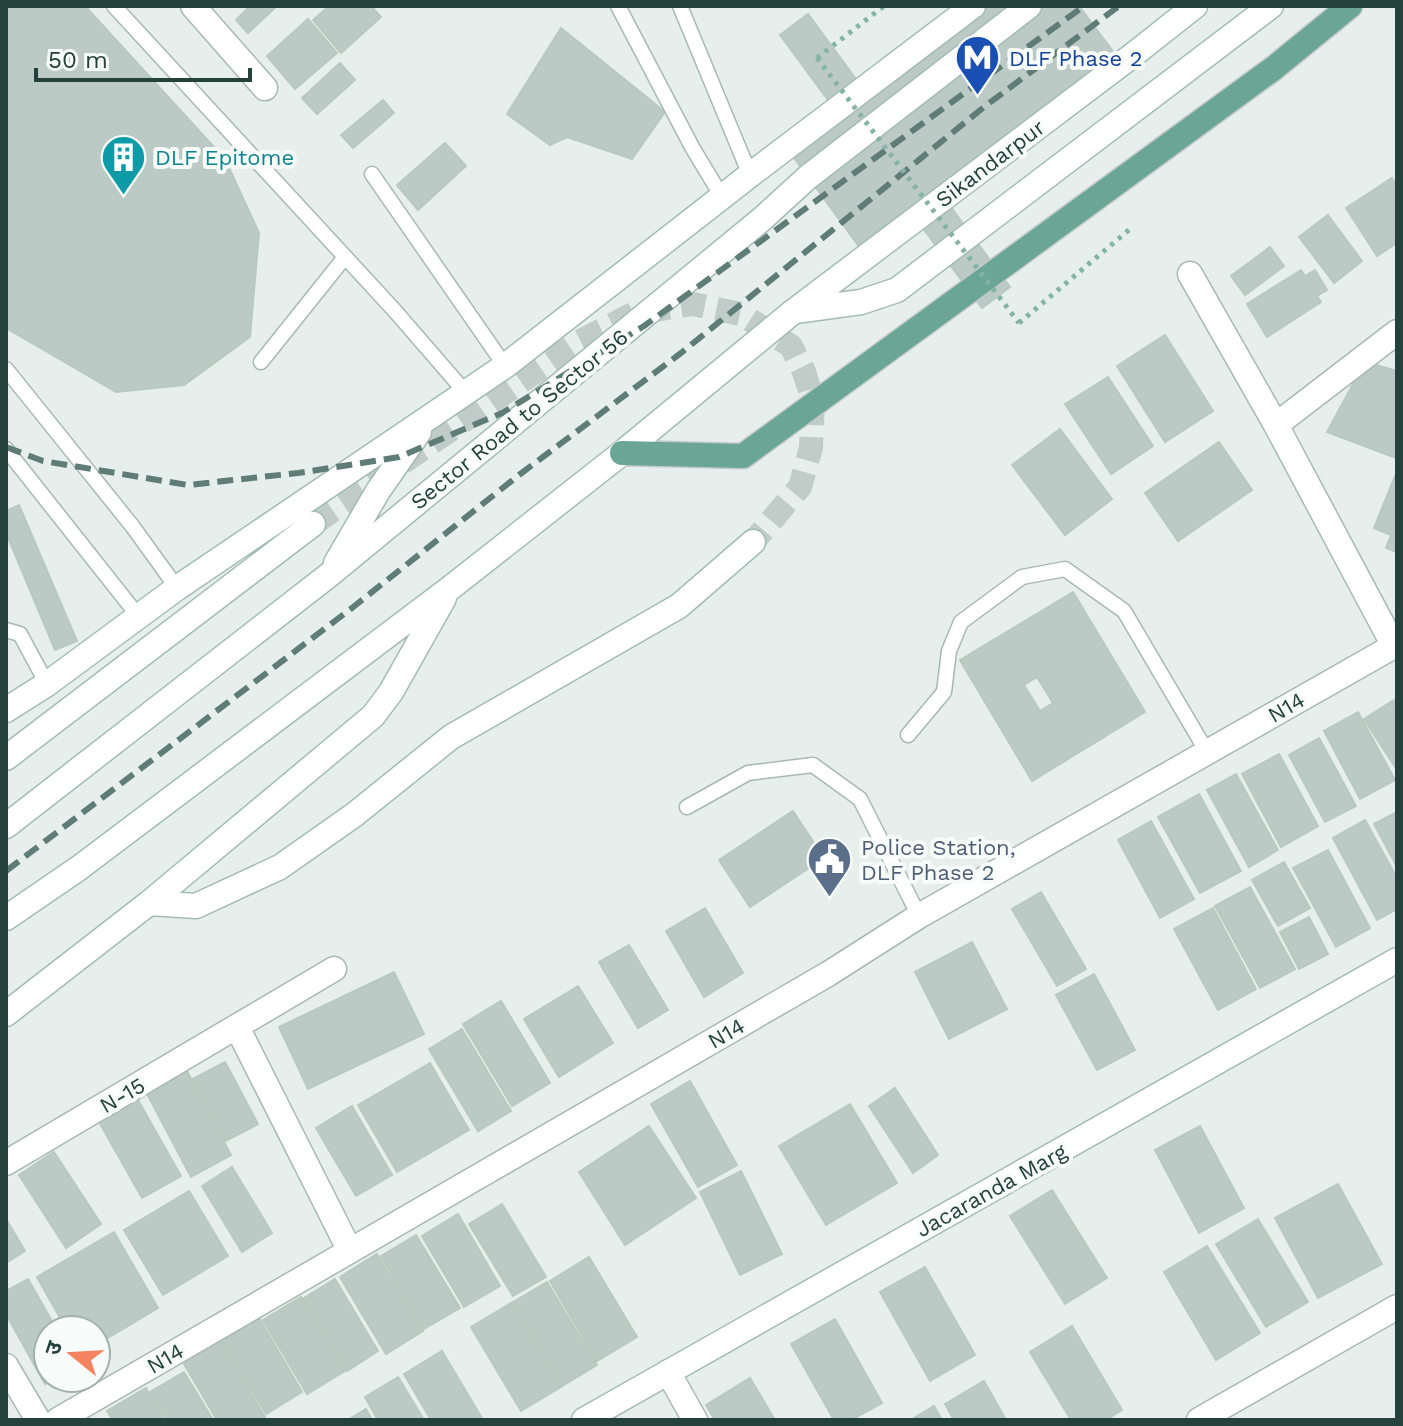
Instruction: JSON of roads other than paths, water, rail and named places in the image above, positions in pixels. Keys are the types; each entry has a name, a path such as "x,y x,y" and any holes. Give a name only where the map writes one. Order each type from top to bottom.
{"main road":[{"path":"622,453 743,456 1274,68 1350,6"}],"street":[{"path":"193,6 265,88"},
{"path":"6,710 47,684 177,588 505,366 973,6"},
{"name":"Sector Road to Sector 56","path":"6,826 329,575 750,229 808,177 1029,6"},
{"name":"Sikandarpur","path":"622,453 794,311 1195,6"},
{"path":"794,311 861,302 897,290 1271,6"},
{"path":"1190,274 1276,425 1395,646"},
{"path":"1276,425 1397,332"},
{"path":"329,575 411,440 433,415"},
{"path":"6,918 79,868 449,589 622,453"},
{"path":"6,758 313,524"},
{"path":"149,903 196,906 280,867 354,815 451,737 679,606 753,542"},
{"path":"6,1014 149,903 373,716 391,692 449,589"},
{"name":"N14","path":"58,1420 828,974 919,916 1395,646"},
{"name":"Jacaranda Marg","path":"584,1420 1397,960"},
{"name":"N-15","path":"6,1163 334,969"},
{"path":"237,1027 350,1251"},
{"path":"1199,1420 1397,1307"},
{"path":"6,1366 38,1420"},
{"path":"668,1372 695,1420"}],"lane":[{"path":"114,6 466,393"},
{"path":"618,6 692,147 722,197"},
{"path":"680,6 750,175"},
{"path":"372,174 505,366"},
{"path":"261,362 345,257"},
{"path":"6,369 133,527 177,588"},
{"path":"6,449 139,617"},
{"path":"908,735 944,692 949,651 961,622 1022,577 1065,569 1124,611 1207,752"},
{"path":"6,630 20,634 47,684"},
{"path":"687,807 748,773 813,765 860,799 919,916"}],"tunnel":[{"path":"313,524 577,343 635,313 693,304 741,314 791,346 813,400 811,448 800,487 753,542"}],"railway":[{"path":"6,447 43,461 188,485 298,473 399,457 502,413 644,326 1084,6"},
{"path":"6,871 681,353 984,107 1119,6"}],"place":[{"name":"DLF Phase 2","path":"978,97"},
{"name":"DLF Epitome","path":"124,196"},
{"name":"Police Station, DLF Phase 2","path":"830,899"}]}
